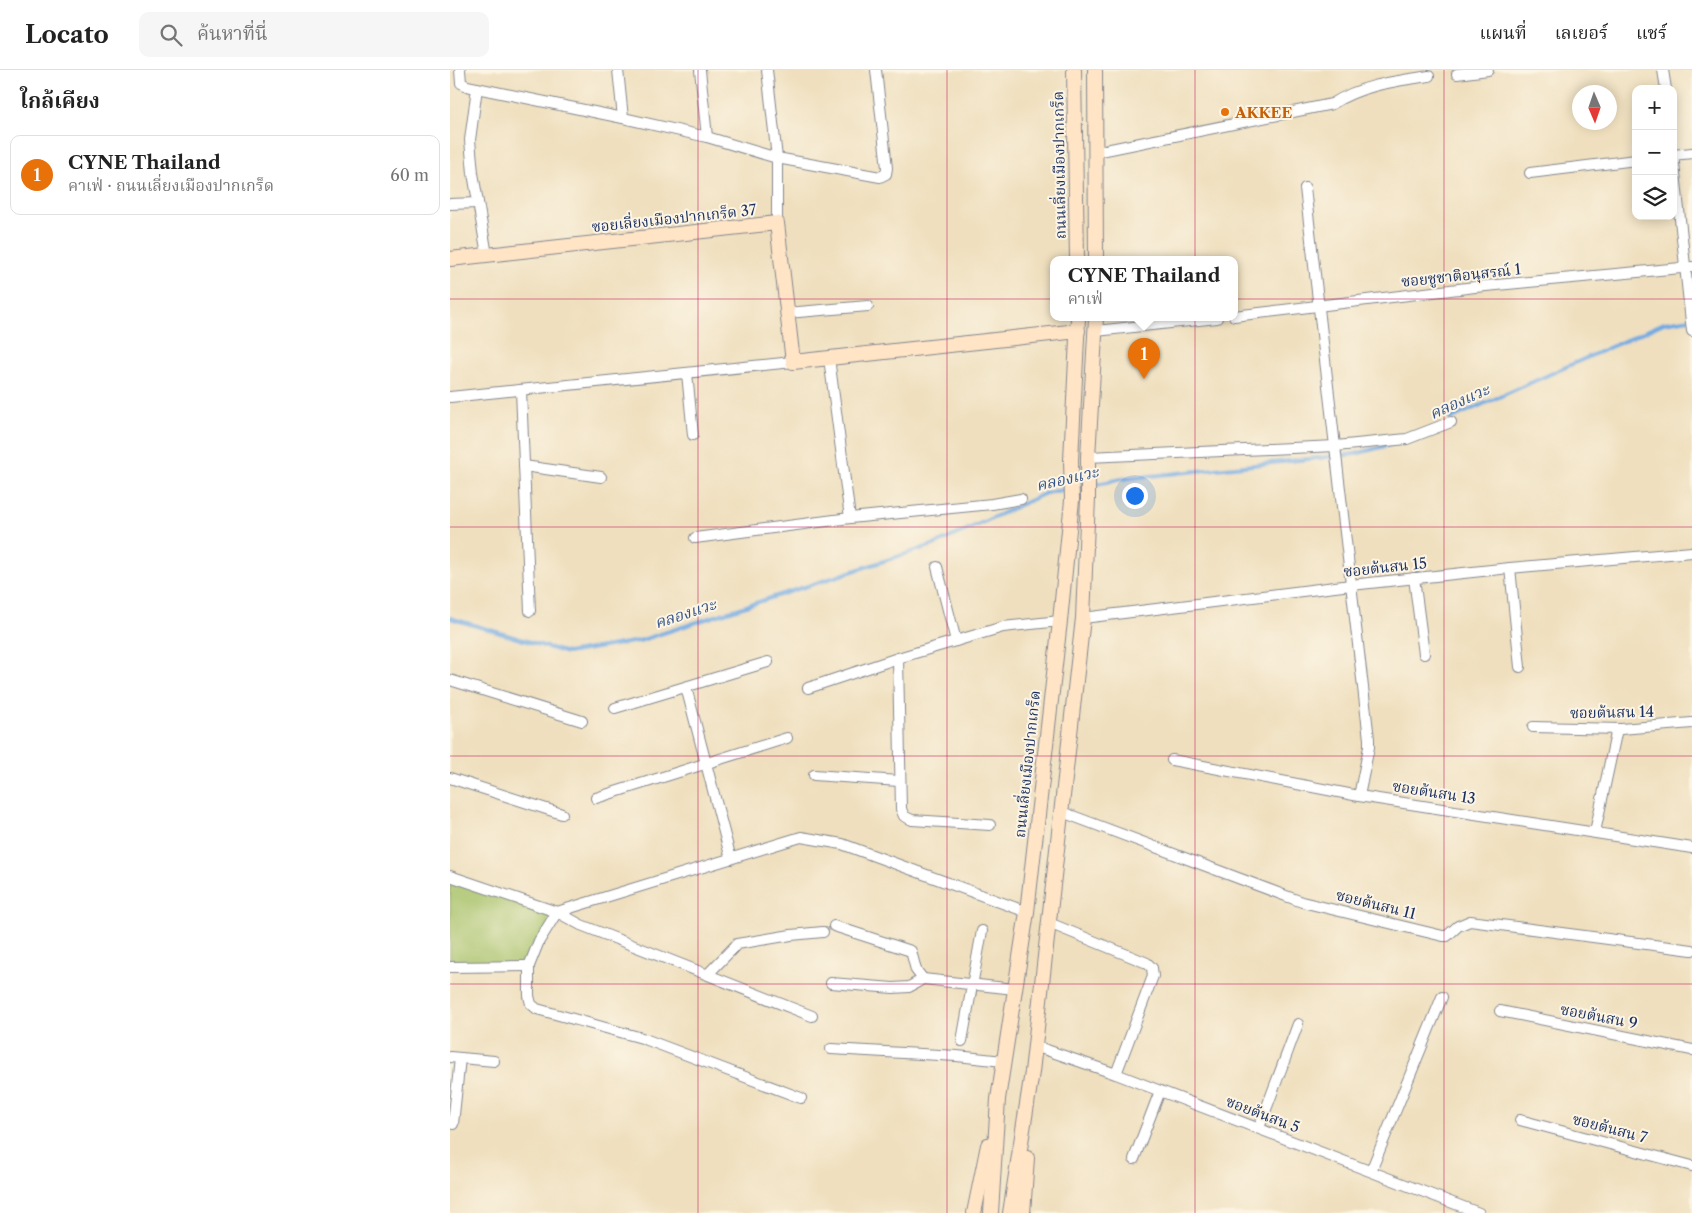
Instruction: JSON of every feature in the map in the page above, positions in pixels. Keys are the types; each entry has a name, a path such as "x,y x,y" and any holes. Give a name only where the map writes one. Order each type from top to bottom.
{"main road":[{"name":"ถนนเลี่ยงเมืองปากเกร็ด","path":"1074,70 1077,256"},
{"path":"1095,70 1096,256"},
{"name":"ซอยเลี่ยงเมืองปากเกร็ด 37","path":"450,259 777,223 793,362"},
{"name":"ถนนเลี่ยงเมืองปากเกร็ด","path":"991,1213 998,1098 1027,912 1072,500 1071,460 1078,324"},
{"path":"793,362 1078,324"},
{"path":"1010,1213 1032,1072 1083,618 1088,458 1096,324"},
{"path":"1023,1213 1032,1072"},
{"path":"974,1213 998,1098"}],"street":[{"path":"460,70 461,83 477,88 623,118 707,138 777,158 880,177 886,174 887,168 876,70"},
{"path":"618,70 623,118"},
{"path":"700,70 707,138"},
{"path":"768,70 777,158 777,223"},
{"path":"1457,74 1488,70"},
{"path":"1664,70 1666,85"},
{"path":"1096,152 1332,104 1350,93 1392,82 1429,76"},
{"path":"477,88 470,140 487,255"},
{"path":"1677,155 1692,153"},
{"path":"1530,174 1632,161"},
{"path":"1676,175 1689,267 1692,331"},
{"path":"1305,188 1339,471 1369,747 1359,796"},
{"path":"450,204 478,203"},
{"name":"ซอยชูชาติอนุสรณ์ 1","path":"1238,316 1474,287 1689,267"},
{"path":"787,313 868,306"},
{"path":"1096,324 1156,321"},
{"path":"829,358 850,518"},
{"path":"450,397 793,362"},
{"path":"687,373 693,435"},
{"path":"521,390 530,610"},
{"path":"1088,458 1336,449 1407,440 1451,422"},
{"path":"524,466 601,477"},
{"path":"695,538 850,518 992,504 1021,499"},
{"name":"ซอยต้นสน 15","path":"1083,618 1414,578 1692,552"},
{"path":"937,567 956,640"},
{"path":"1510,568 1520,667"},
{"path":"1414,578 1424,654"},
{"path":"808,688 898,658 1003,627 1060,621"},
{"path":"898,658 900,809 904,816 912,820 990,825"},
{"path":"615,708 768,662"},
{"path":"450,680 582,721"},
{"path":"686,687 731,859"},
{"name":"ซอยต้นสน 14","path":"1532,727 1617,729 1692,723"},
{"path":"1595,832 1617,729"},
{"path":"596,798 787,738"},
{"name":"ซอยต้นสน 13","path":"1172,760 1359,796 1692,848"},
{"path":"814,775 899,781"},
{"path":"450,778 562,814"},
{"name":"ซอยต้นสน 11","path":"1062,812 1302,902 1444,936 1450,934 1458,926 1470,921 1692,950"},
{"path":"801,1098 642,1038 537,1009 531,1004 529,996 529,966 539,941 557,912 801,838 842,844 1027,912"},
{"path":"450,876 557,912 582,925 812,1016"},
{"path":"1049,923 1147,962 1152,968 1153,976 1116,1074"},
{"path":"834,926 910,951 916,970 923,979"},
{"path":"962,1041 982,931"},
{"path":"708,974 737,944 790,934 823,932"},
{"path":"450,967 529,966"},
{"path":"831,983 893,988 909,987 923,979 1015,989"},
{"path":"1371,1171 1442,997"},
{"name":"ซอยต้นสน 9","path":"1500,1011 1692,1050"},
{"path":"1259,1128 1298,1024"},
{"name":"ซอยต้นสน 5","path":"1035,1046 1116,1074 1480,1213"},
{"path":"831,1049 957,1056 1003,1061"},
{"path":"453,1124 455,1058 494,1061"},
{"path":"1134,1159 1160,1091"},
{"name":"ซอยต้นสน 7","path":"1520,1120 1692,1166"}],"green space":[{"path":"450,876 557,912 529,966 450,967"}],"waterway":[{"name":"คลองแวะ","path":"1450,419 1664,323 1690,319"},
{"name":"คลองแวะ","path":"1091,485 1122,479 1355,454 1389,445"},
{"name":"คลองแวะ","path":"450,618 567,653 639,641 936,544 1046,493 1084,486"}],"place":[{"name":"AKKEE","path":"1225,112"},
{"name":"CYNE Thailand","path":"1144,379"}]}
